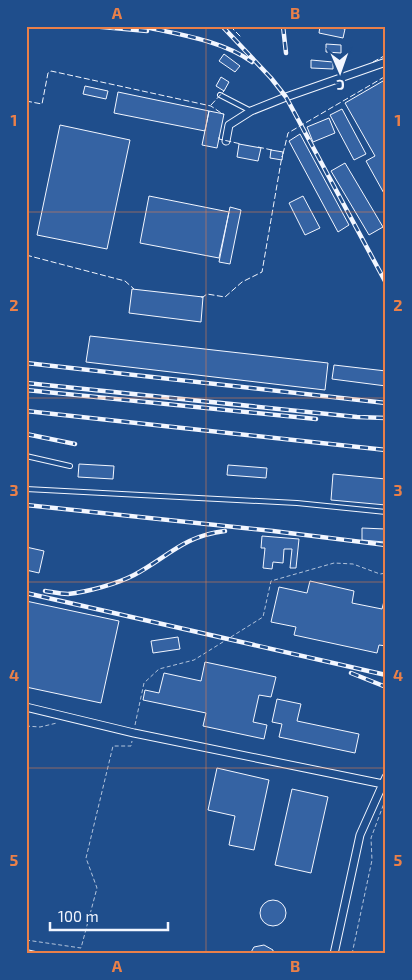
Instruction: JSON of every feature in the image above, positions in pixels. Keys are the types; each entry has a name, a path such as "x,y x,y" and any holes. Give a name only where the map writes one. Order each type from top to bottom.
{"street":[{"path":"226,141 229,125 251,111 386,62"},
{"path":"26,707 134,732 384,780 360,835 334,954"}],"lane":[{"path":"220,95 251,111"},
{"path":"26,456 70,466"},
{"path":"26,489 297,503 386,512"},
{"path":"26,952 35,954"}],"path":[{"path":"26,940 81,948 97,888 86,858 113,746 131,746 144,683 159,669 194,660 263,617 271,581 334,563 353,564 380,574 386,573"},
{"path":"26,726 40,727 54,724 69,716"},
{"path":"352,954 372,860 371,838 386,798"}],"building":[{"path":"320,26 345,29 343,38 319,33"},
{"path":"326,44 341,45 341,53 326,52"},
{"path":"224,54 240,66 235,72 219,61"},
{"path":"311,60 333,62 333,69 311,68"},
{"path":"221,77 229,82 224,91 216,86"},
{"path":"383,81 386,85 386,197 366,161 375,156 345,103"},
{"path":"85,86 108,91 106,99 83,94"},
{"path":"118,92 209,111 205,131 114,113"},
{"path":"342,109 366,154 354,160 330,115"},
{"path":"209,111 224,114 217,148 202,145"},
{"path":"329,118 335,133 313,142 307,127"},
{"path":"60,125 130,140 107,249 37,235"},
{"path":"300,134 349,225 338,232 289,141"},
{"path":"239,144 261,148 258,161 237,157"},
{"path":"271,150 283,152 282,160 270,158"},
{"path":"345,163 383,227 369,235 331,171"},
{"path":"149,196 229,212 219,258 140,243"},
{"path":"303,196 320,228 305,235 289,203"},
{"path":"230,207 241,210 230,264 219,262"},
{"path":"132,289 203,297 201,322 129,313"},
{"path":"90,336 328,363 325,390 86,362"},
{"path":"334,365 386,371 386,386 332,379"},
{"path":"79,464 114,466 113,479 78,477"},
{"path":"228,465 267,468 266,478 227,475"},
{"path":"333,474 386,479 386,505 331,500"},
{"path":"362,528 385,529 384,542 362,540"},
{"path":"262,536 299,539 296,568 290,568 292,549 284,549 283,563 273,562 272,569 263,568 265,548 261,548"},
{"path":"26,547 44,551 39,573 26,570"},
{"path":"310,581 354,591 352,603 382,609 384,601 386,602 386,646 379,645 377,653 294,635 296,627 271,622 279,587 307,593"},
{"path":"26,601 119,621 101,703 26,687"},
{"path":"178,637 180,649 153,653 151,641"},
{"path":"205,662 276,677 271,697 259,695 253,722 267,725 264,739 203,726 206,713 143,700 145,690 159,693 164,673 201,681"},
{"path":"277,699 301,704 297,721 359,734 355,753 279,737 282,724 272,722"},
{"path":"217,768 269,780 254,850 229,845 235,816 208,810"},
{"path":"292,789 328,797 311,873 275,865"},
{"path":"273,900 282,904 286,913 282,922 273,926 264,922 260,913 264,904"},
{"path":"264,945 273,950 273,954 250,954 254,947"}],"railway":[{"path":"91,26 147,31"},
{"path":"141,26 213,43 240,54 252,62"},
{"path":"222,26 271,78 286,97 386,283"},
{"path":"283,26 286,53"},
{"path":"26,363 386,403"},
{"path":"26,383 357,417 386,418"},
{"path":"26,390 316,419"},
{"path":"26,411 386,450"},
{"path":"26,434 75,444"},
{"path":"26,505 386,545"},
{"path":"45,591 68,594 111,584 134,575 187,542 198,537 225,531"},
{"path":"26,593 386,675"},
{"path":"351,673 386,687"}],"fence":[{"path":"230,26 241,37"},
{"path":"373,62 386,55"},
{"path":"26,101 42,104 48,73 51,71 211,106 224,115"},
{"path":"283,154 288,133 386,76"},
{"path":"211,105 224,91"},
{"path":"219,137 219,139 241,144"},
{"path":"258,147 272,150"},
{"path":"201,297 207,294 225,297 242,282 262,272 282,156"},
{"path":"26,255 125,281 134,289"}]}
